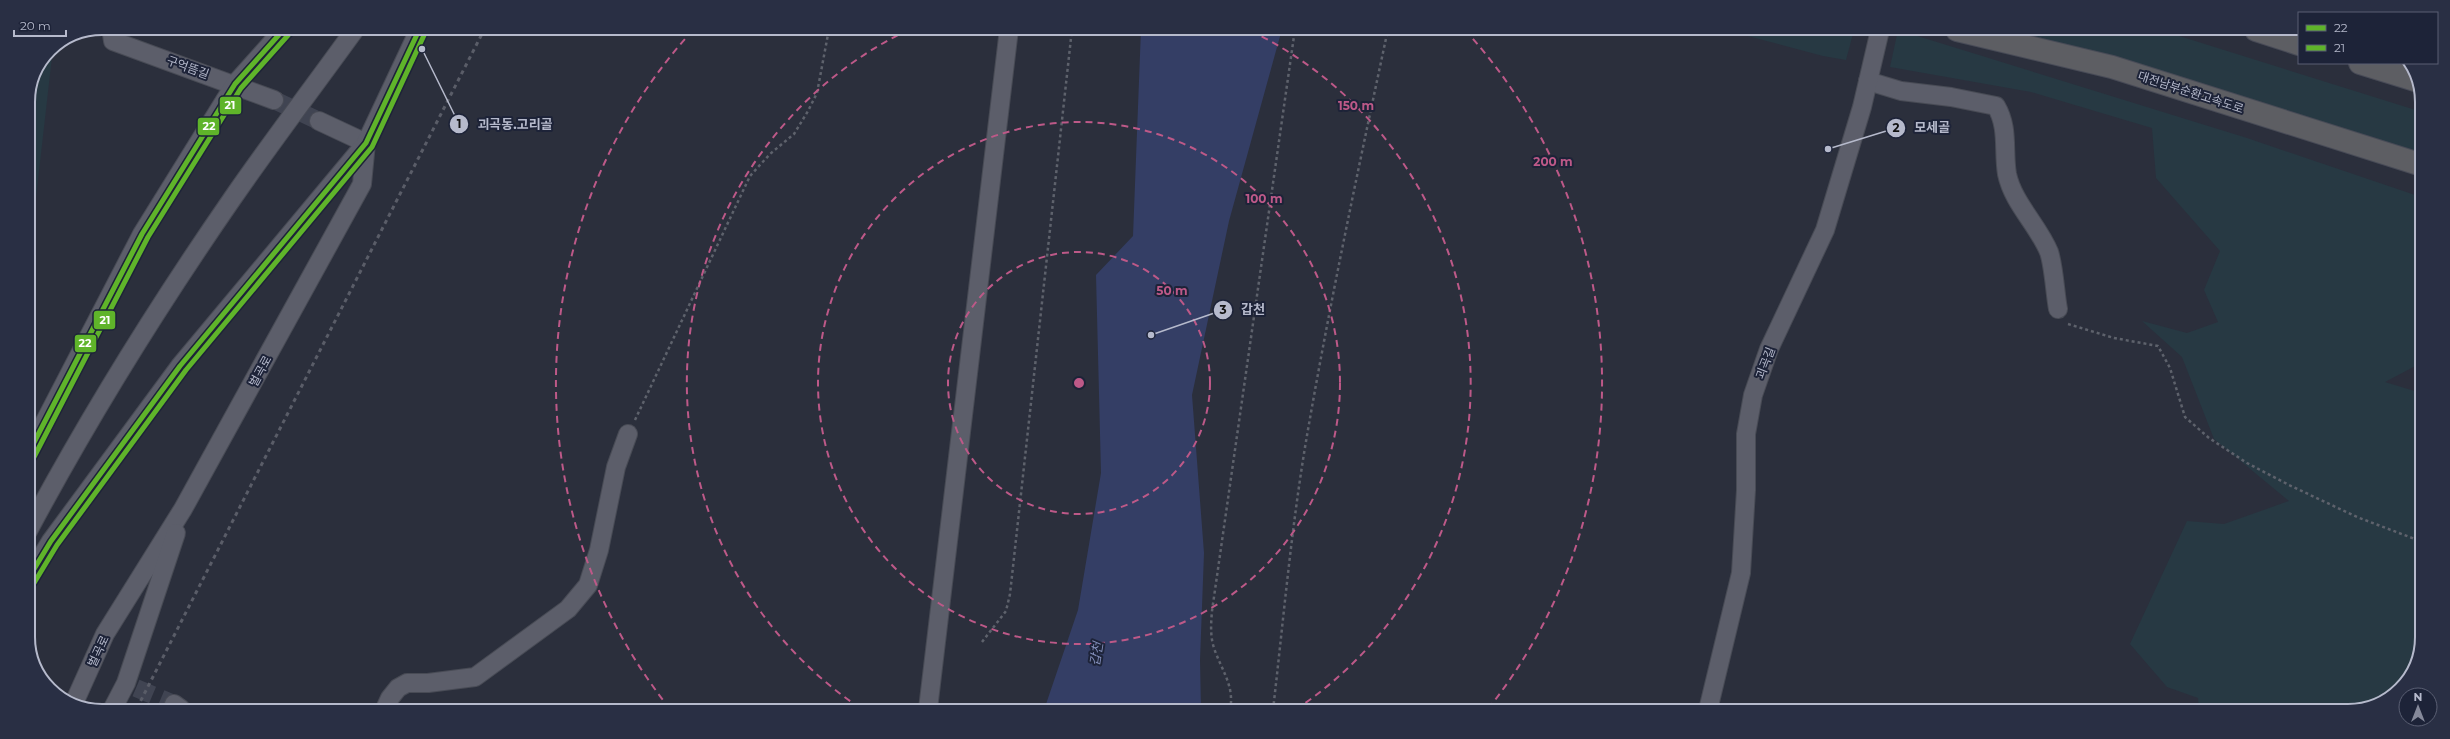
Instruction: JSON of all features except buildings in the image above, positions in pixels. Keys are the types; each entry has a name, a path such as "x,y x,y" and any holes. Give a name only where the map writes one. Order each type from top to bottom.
{"highway":[{"name":"대전남부순환고속도로","path":"1978,35 2112,67 2415,163"},
{"path":"2271,35 2298,44"},
{"path":"2363,64 2411,79"}],"street":[{"name":"구억뜸길","path":"113,35 114,41 235,84 274,100"},
{"path":"35,440 142,234 235,84 279,35"},
{"path":"35,518 57,477 142,335 232,199 351,35"},
{"name":"벌곡로","path":"76,699 106,634 183,509 362,184 366,142 417,35"},
{"path":"929,704 1009,35"},
{"name":"괴곡길","path":"1709,704 1741,573 1746,490 1746,434 1753,395 1770,349 1825,230 1868,81 1879,35"},
{"path":"1868,81 1901,92 1951,97 1996,106 2002,116 2006,131 2007,174 2014,193 2041,235 2049,254 2058,309"},
{"path":"35,567 51,541 180,366 366,142 319,121"},
{"path":"387,704 398,688 407,683 428,683 475,677 568,609 588,585 599,550 616,467 628,434"},
{"path":"116,704 131,685 183,509"}],"path":[{"path":"628,434 675,339 750,176 770,154 794,134 808,112 817,93 828,35"},
{"path":"982,642 1006,611 1010,594 1071,35"},
{"path":"1230,704 1231,687 1214,648 1210,630 1294,35"},
{"path":"1274,704 1297,499 1308,424 1349,210 1387,35"},
{"path":"2058,309 2068,324 2087,331 2158,346 2170,368 2185,418 2209,438 2247,463 2357,517 2415,539"}],"shaded area":[{"path":"1744,35 1853,35 1846,60 1823,56"},
{"path":"1897,35 1914,35 2247,138 2415,195 2415,366 2385,382 2415,391 2415,637 2413,654 2404,674 2389,690 2378,697 2361,703 2348,704 2198,704 2198,698 2167,687 2130,644 2187,521 2224,524 2289,501 2214,439 2182,357 2142,321 2187,333 2218,322 2204,290 2220,251 2156,178 2152,128 2031,92 1890,67"},
{"path":"2025,35 2176,35 2415,110 2415,156"},
{"path":"52,59 35,206 36,89 40,76"}],"water":[{"name":"갑천","path":"1141,35 1280,35 1229,221 1192,395 1204,553 1200,660 1201,704 1046,704 1078,610 1101,473 1096,275 1133,236"}],"tunnel":[{"path":"274,100 319,121"},
{"path":"136,688 174,704"}],"railway":[{"path":"139,704 481,35"}],"transit line":[{"name":"22","path":"35,440 142,234 235,84 279,35"},
{"name":"21","path":"35,455 148,237 241,88 288,35"},
{"name":"22","path":"35,567 51,541 180,366 366,143 417,35"},
{"name":"21","path":"35,581 57,545 186,370 372,147 424,35"}],"place":[{"name":"괴곡동.고리골","path":"422,49"},
{"name":"모세골","path":"1828,149"},
{"name":"갑천","path":"1151,335"}]}
